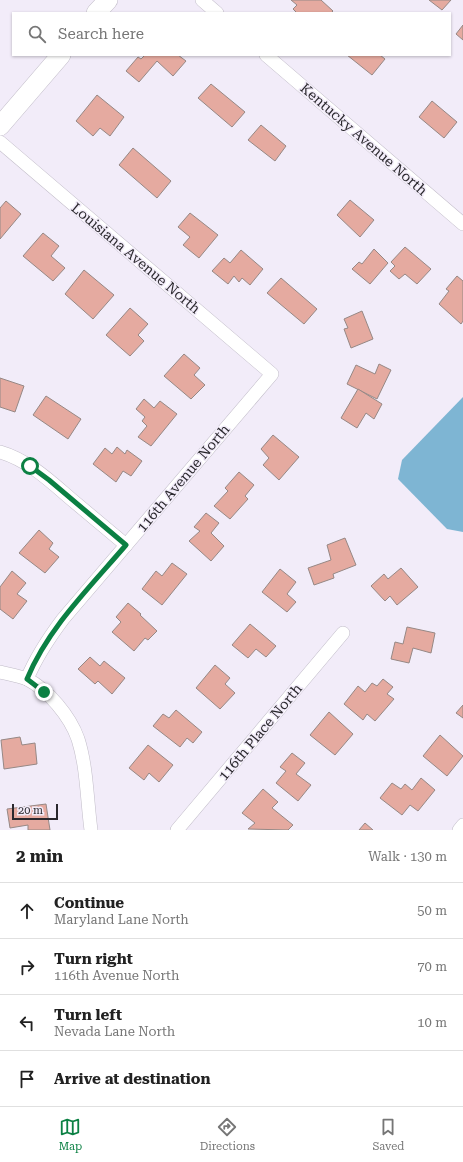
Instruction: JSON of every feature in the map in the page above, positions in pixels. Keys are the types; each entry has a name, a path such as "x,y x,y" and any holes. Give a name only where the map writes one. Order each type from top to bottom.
{"street":[{"path":"97,12 108,0"},
{"path":"202,0 216,12"},
{"path":"0,126 60,56"},
{"name":"Kentucky Avenue North","path":"267,56 463,224"},
{"name":"Louisiana Avenue North","path":"0,142 272,374"},
{"name":"116th Avenue North","path":"27,679 33,664 52,633 272,374"},
{"path":"0,452 10,455 30,466 126,545"},
{"name":"116th Place North","path":"177,830 343,633"},
{"path":"0,672 27,679 56,703 73,727 78,739 83,761 90,830"},
{"path":"459,830 463,825"}],"water":[{"path":"463,397 463,532 447,529 398,479 402,460"}],"building":[{"path":"291,0 321,0 333,11 296,12 293,9 297,5"},
{"path":"429,0 451,0 442,10"},
{"path":"463,25 463,40 456,34"},
{"path":"144,56 179,56 186,61 173,76 157,61 139,82 126,71 138,57 141,59"},
{"path":"348,56 381,56 385,59 372,75"},
{"path":"211,84 245,112 232,127 198,98"},
{"path":"97,95 124,117 110,136 100,128 93,136 76,121"},
{"path":"432,101 457,122 444,138 419,117"},
{"path":"261,125 286,146 275,161 248,140"},
{"path":"133,148 171,181 157,198 119,165"},
{"path":"350,200 374,220 360,237 337,215"},
{"path":"6,201 21,214 0,239 0,208"},
{"path":"190,213 218,235 199,258 183,245 190,237 178,227"},
{"path":"43,233 59,246 51,256 65,268 53,281 23,256"},
{"path":"405,247 431,269 417,284 405,274 399,279 390,271 395,266 391,262"},
{"path":"374,249 388,263 370,284 352,269 359,262 362,264"},
{"path":"241,250 263,269 250,285 242,278 239,282 234,276 228,284 212,271 224,258 230,263"},
{"path":"84,270 114,295 93,319 65,294"},
{"path":"457,276 463,281 463,321 461,324 439,304 449,291 446,289"},
{"path":"281,278 317,309 304,324 267,293"},
{"path":"130,308 148,324 138,335 144,341 130,356 106,335"},
{"path":"362,311 373,339 351,348 344,329 348,328 344,319"},
{"path":"184,354 200,368 194,375 205,385 191,399 164,376"},
{"path":"379,364 391,370 377,399 347,384 356,365 375,374"},
{"path":"0,378 24,386 15,412 0,407"},
{"path":"358,389 382,404 374,419 366,413 357,428 341,418"},
{"path":"46,396 81,419 68,439 33,415"},
{"path":"144,399 154,408 160,401 177,414 151,446 138,437 147,426 142,421 145,417 136,409"},
{"path":"273,435 299,457 279,480 263,465 269,458 261,449"},
{"path":"117,447 125,454 127,450 142,461 131,476 123,471 116,482 93,464 105,448 112,454"},
{"path":"239,472 254,485 245,496 248,499 230,519 214,506 228,491 225,488"},
{"path":"206,513 219,523 211,533 224,546 211,561 189,541 200,531 194,527"},
{"path":"39,530 53,543 49,549 59,557 45,573 19,553"},
{"path":"345,538 356,565 333,574 334,578 314,585 308,568 331,560 327,545"},
{"path":"172,563 187,574 162,605 142,589 156,571 162,576"},
{"path":"401,568 418,587 397,605 390,596 385,601 371,586 384,574 388,579"},
{"path":"280,569 296,582 287,594 296,602 287,612 262,592"},
{"path":"12,571 26,583 17,594 27,601 13,619 0,609 0,587"},
{"path":"128,603 157,631 148,640 145,638 134,651 112,632 121,622 116,617"},
{"path":"250,624 276,646 266,657 256,649 248,658 232,645"},
{"path":"407,627 435,633 431,653 413,648 409,663 391,659 395,642 403,644"},
{"path":"90,657 100,666 104,661 125,678 112,694 98,681 95,684 78,669"},
{"path":"215,665 230,678 225,684 235,693 220,709 196,688"},
{"path":"383,679 393,687 387,694 394,699 375,721 367,714 363,720 344,704 358,686 365,692 372,683 377,686"},
{"path":"463,705 463,718 456,713"},
{"path":"176,710 202,732 193,743 187,738 180,747 153,726 163,714 169,718"},
{"path":"329,712 353,734 335,755 310,735"},
{"path":"440,735 463,756 447,776 423,756"},
{"path":"20,737 22,745 35,743 37,764 4,769 1,740"},
{"path":"148,745 173,765 159,782 149,773 144,780 129,768"},
{"path":"292,753 305,763 296,774 311,785 298,801 276,783 286,771 280,767"},
{"path":"421,778 435,790 418,811 410,805 402,815 380,798 392,783 401,789 405,784 412,790"},
{"path":"263,789 278,802 272,808 293,825 288,830 248,829 255,823 242,813"},
{"path":"46,804 50,830 28,830 28,825 10,828 7,809"},
{"path":"365,823 373,830 359,830"}],"route":[{"path":"30,466 49,480 126,545 63,619 42,648 33,664 27,679 44,692"}]}
